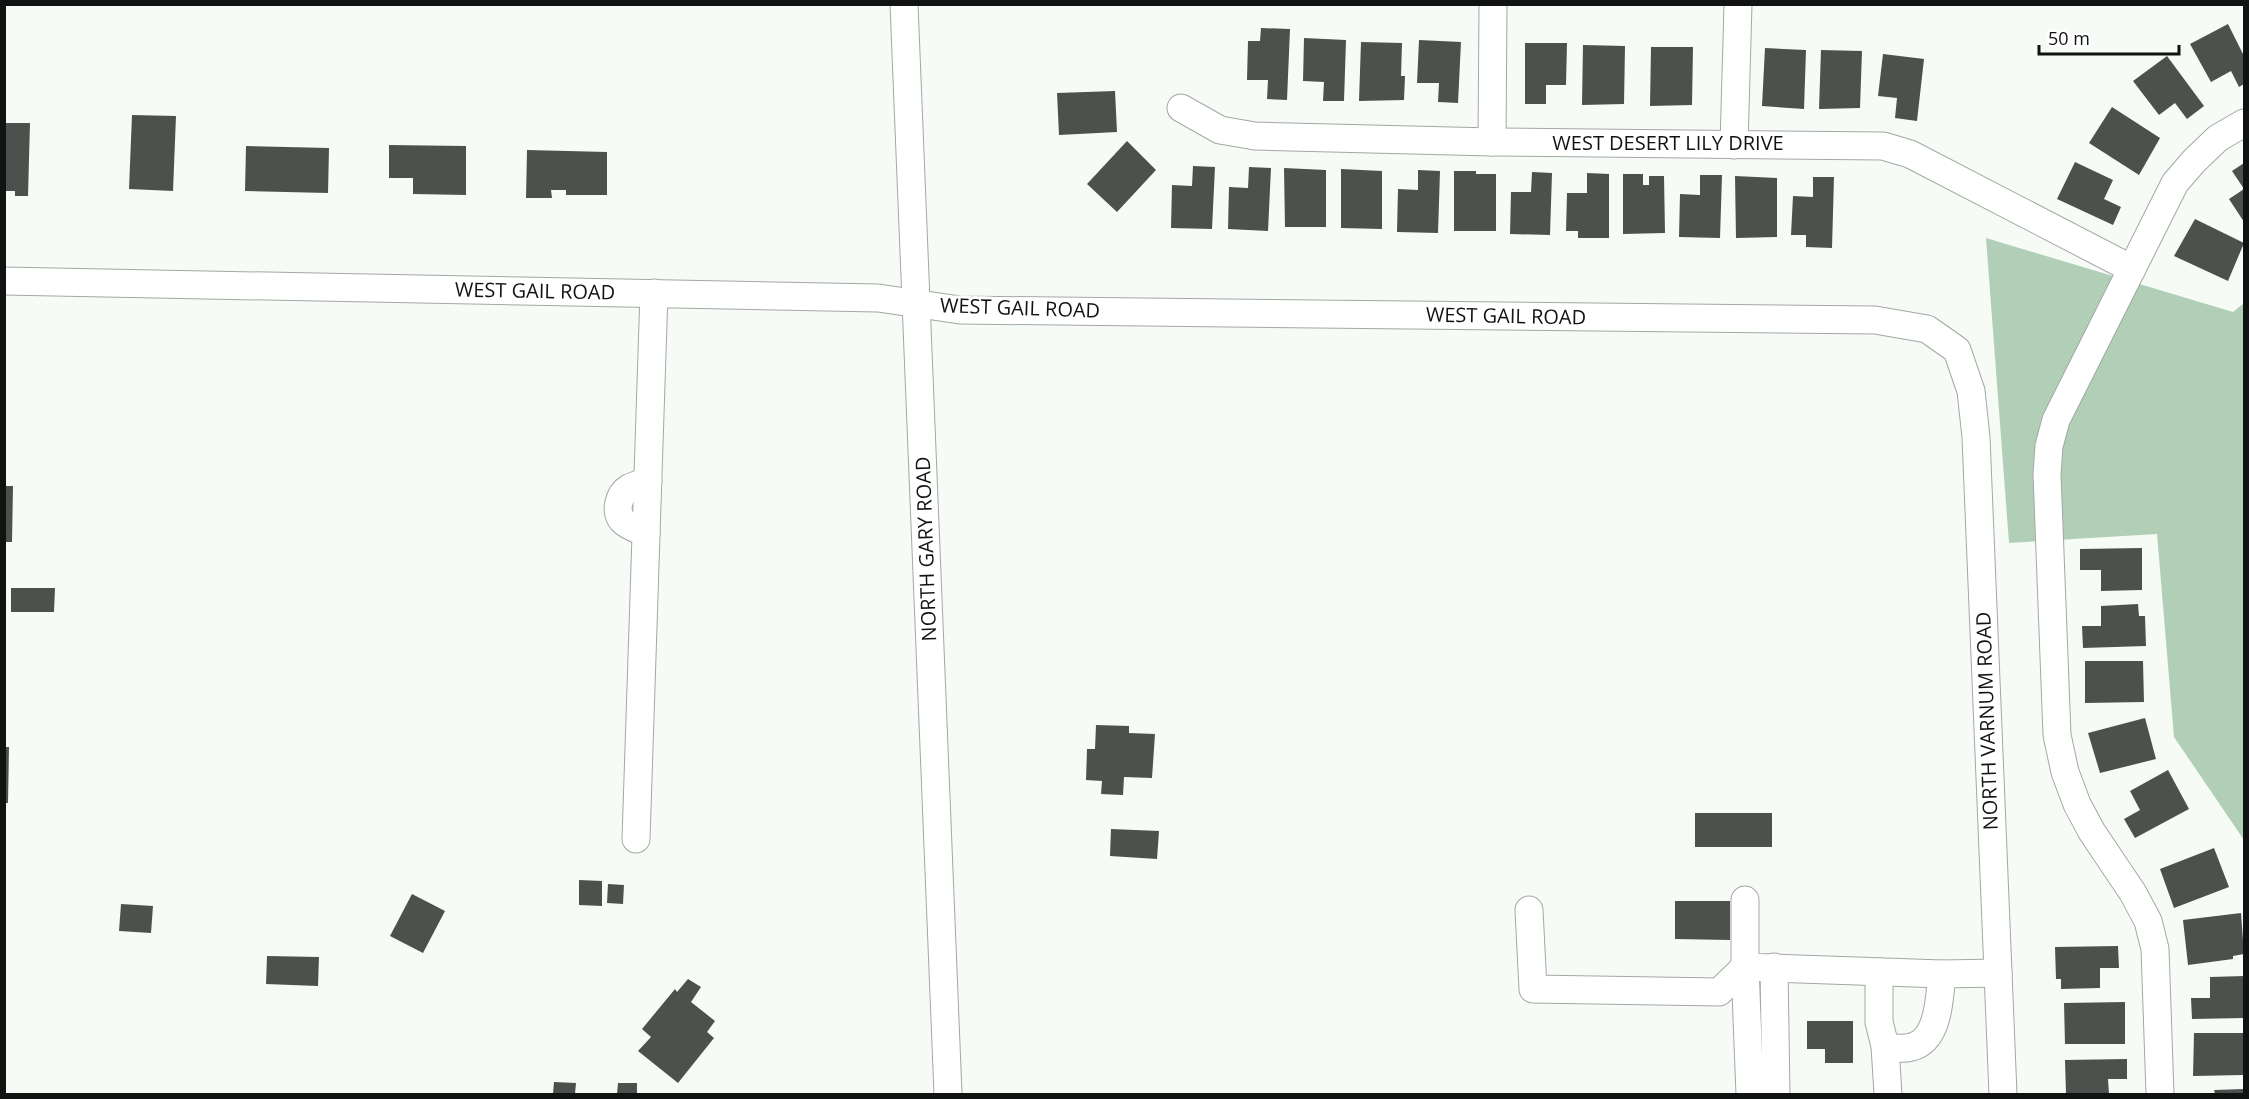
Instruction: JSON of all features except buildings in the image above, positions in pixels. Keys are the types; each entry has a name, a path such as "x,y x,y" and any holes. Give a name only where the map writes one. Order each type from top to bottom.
{"street":[{"name":"NORTH GARY ROAD","path":"904,4 948,1095"},
{"path":"1492,141 1493,4"},
{"path":"1734,144 1738,4"},
{"name":"WEST DESERT LILY DRIVE","path":"1181,108 1220,130 1255,136 1883,146 1910,154 2132,269"},
{"path":"2160,1095 2156,949 2148,921 2077,804 2065,772 2057,735 2047,474 2049,446 2056,420 2175,183 2217,138 2244,123"},
{"name":"WEST GAIL ROAD","path":"4,280 878,297 960,310 1875,320 1927,329 1958,350"},
{"path":"636,839 654,293"},
{"name":"NORTH VARNUM ROAD","path":"1958,350 1971,391 1976,437 2003,1095"},
{"path":"1744,900 1750,1095"},
{"path":"1528,910 1533,990 1719,992 1745,967 1942,974 1998,973"},
{"path":"1774,967 1776,1095"},
{"path":"1879,972 1879,1022 1885,1046 1888,1095"},
{"path":"1885,1046 1898,1049 1916,1045 1929,1035 1938,1016 1942,974"}],"green space":[{"path":"1986,238 2233,312 2244,303 2244,840 2174,737 2157,534 2009,543"}]}
